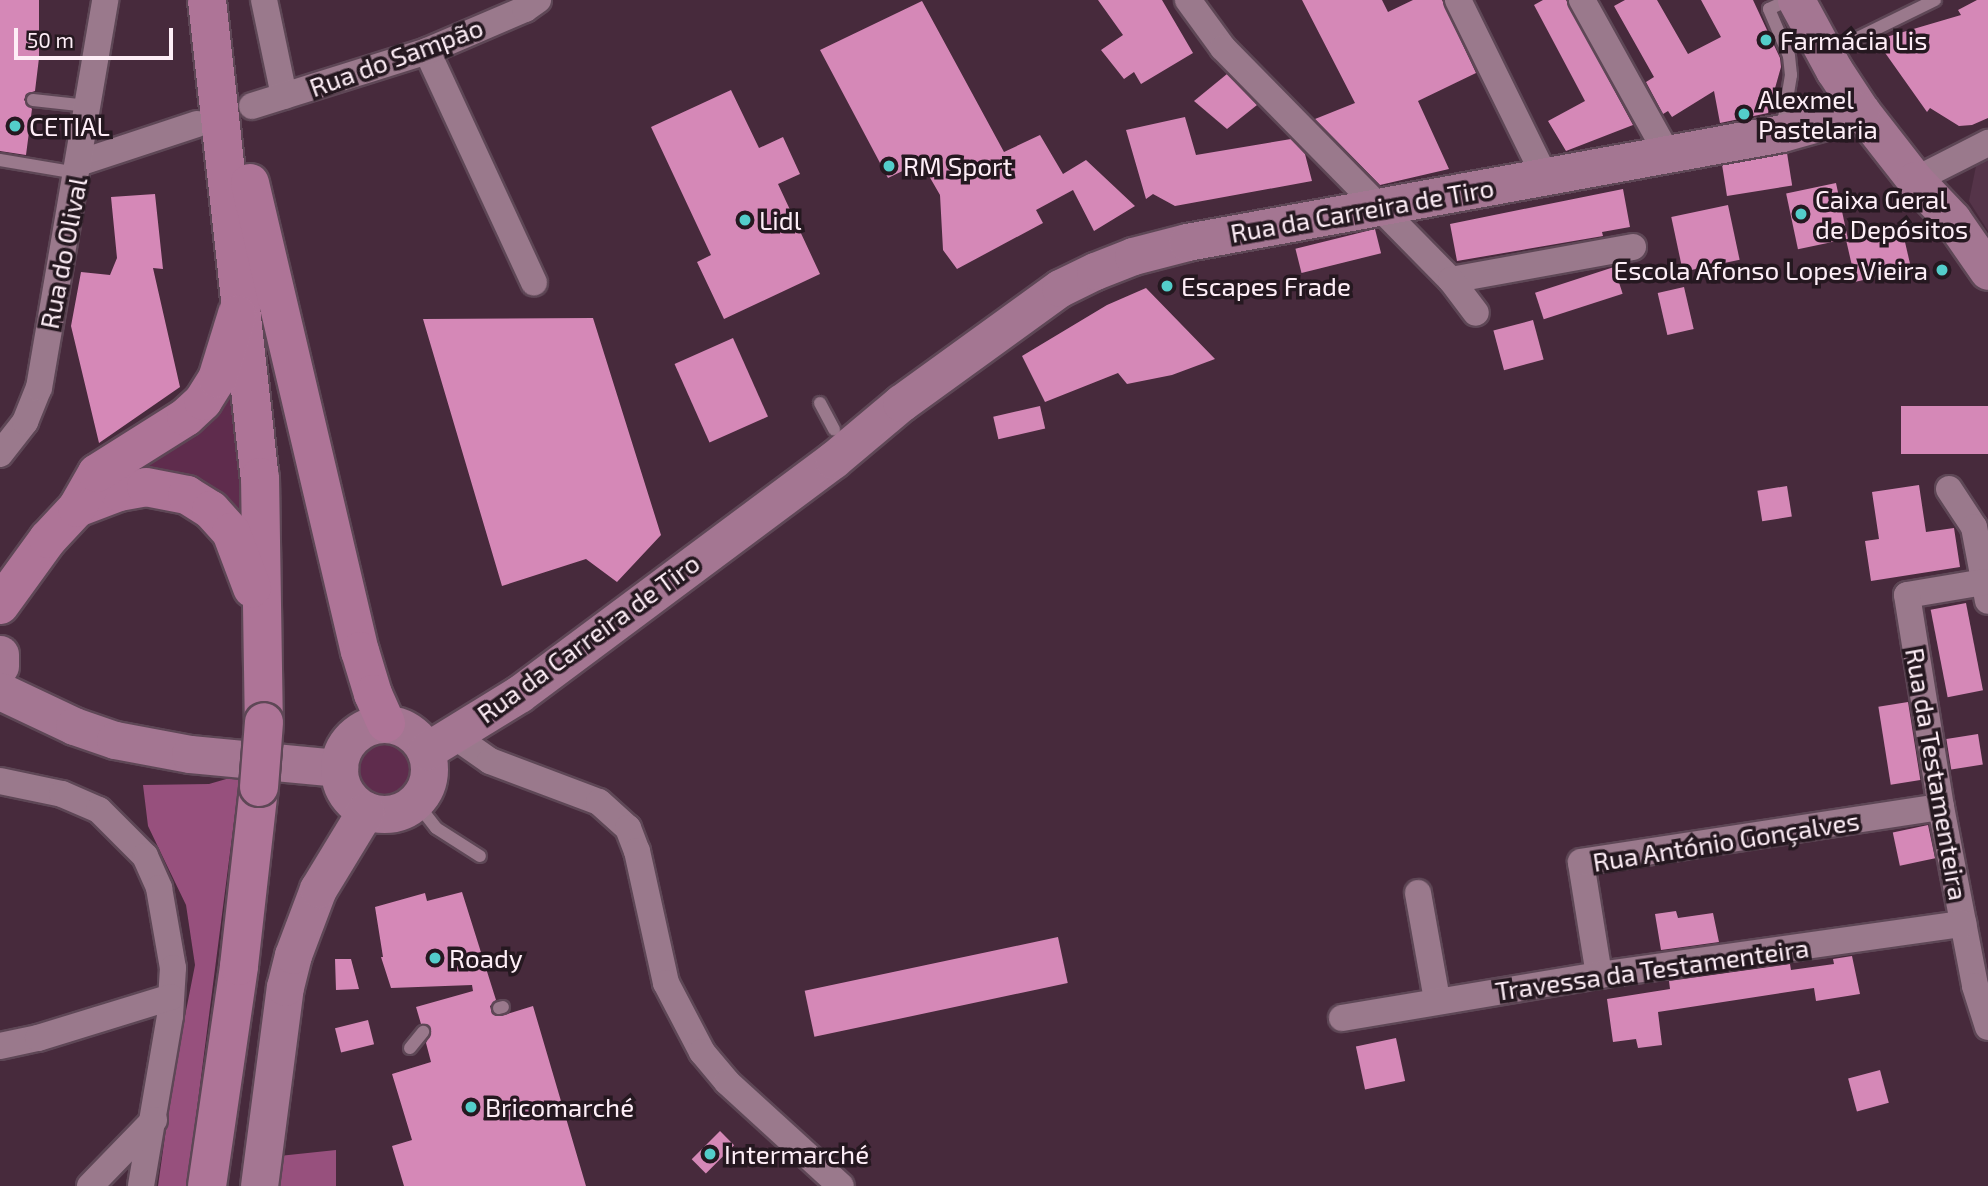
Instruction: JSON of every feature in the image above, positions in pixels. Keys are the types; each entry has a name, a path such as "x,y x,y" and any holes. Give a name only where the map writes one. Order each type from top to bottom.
{"main road":[{"path":"207,0 224,120 260,477 264,629 264,722 259,788 239,966 207,1186"},
{"path":"1797,0 1825,54 1861,111 1915,180 1952,219 1988,271"},
{"name":"Rua da Carreira de Tiro","path":"439,743 519,694 748,521 829,431 901,403 1060,288 1105,267 1187,242 1782,133 1861,111"},
{"path":"224,120 249,181 360,651 373,694 386,723"},
{"path":"1915,180 1938,226 1988,296"},
{"path":"0,605 48,539 77,508 97,474 186,417 203,401 217,379 242,299"},
{"path":"77,508 119,492 146,487 174,491 200,502 221,520 239,545 264,629"},
{"path":"0,654 0,666"},
{"path":"0,691 74,726 115,740 190,754 339,768"},
{"path":"386,723 439,743 427,783 415,801 392,813 366,810 349,797 339,768 341,756 354,736 363,729 386,723"},
{"path":"259,1186 285,987 293,955 318,889 366,810"}],"street":[{"name":"Rua do Olival","path":"0,454 25,422 39,388 105,0"},
{"path":"264,0 284,96"},
{"name":"Rua do Sampão","path":"78,168 224,120 284,96 427,51 525,9 538,0"},
{"path":"1188,0 1223,48 1451,280 1476,313"},
{"path":"1458,0 1545,177"},
{"path":"1582,0 1668,155"},
{"path":"427,51 534,283"},
{"path":"1915,180 1988,143"},
{"path":"1451,280 1633,247"},
{"path":"1949,489 1974,527 1986,591"},
{"name":"Rua da Testamenteira","path":"1986,591 1907,595 1941,807 1975,986 1988,1027"},
{"path":"439,743 599,802 628,828 637,851 666,983 702,1052 727,1082 808,1152 841,1186"},
{"path":"0,781 62,794 99,810 145,856 159,888 168,927 173,968 154,1120 141,1186"},
{"name":"Rua António Gonçalves","path":"1599,975 1581,862 1941,807"},
{"path":"1418,893 1437,1000"},
{"name":"Travessa da Testamenteira","path":"1342,1018 1599,975 1963,924"},
{"path":"0,1046 38,1038 171,997"},
{"path":"90,1186 154,1120"}],"lane":[{"path":"1782,133 1791,75 1789,56 1769,9 1788,0"},
{"path":"1825,54 1935,0"},
{"path":"33,100 88,106"},
{"path":"0,160 78,168"},
{"path":"415,801 436,828 480,856"},
{"path":"410,1048 423,1032"}],"shaded area":[{"path":"1988,155 1988,231 1969,201 1976,166"},
{"path":"233,382 245,525 112,477"},
{"path":"385,738 403,747 413,764 414,774 408,791 393,803 371,797 357,781 354,768 361,746"},
{"path":"240,775 187,1186 158,1186 174,1072 195,965 186,905 148,826 143,785 209,784"},
{"path":"336,1150 336,1186 276,1186 279,1156"}],"building":[{"path":"0,0 39,0 39,58 35,91 26,94 24,100 32,109 26,155 0,151"},
{"path":"1098,0 1162,0 1193,53 1141,84 1134,72 1124,79 1101,50 1123,35"},
{"path":"1302,0 1382,0 1388,12 1413,0 1442,0 1476,73 1418,101 1449,169 1380,185 1315,119 1355,103"},
{"path":"1543,0 1566,0 1633,125 1566,151 1548,121 1585,101 1534,5"},
{"path":"1625,0 1657,0 1688,54 1721,37 1701,0 1753,0 1780,58 1781,67 1768,113 1720,123 1714,91 1672,117 1668,111 1663,114 1646,82 1654,77 1614,6"},
{"path":"1977,0 1988,0 1988,118 1972,125 1959,126 1930,108 1927,112 1876,40 1961,15 1958,10"},
{"path":"922,1 1004,152 1040,135 1063,174 1086,160 1135,206 1094,231 1073,190 1036,210 1043,223 957,269 943,250 940,195 921,162 888,178 820,50"},
{"path":"1227,74 1257,105 1227,129 1194,101"},
{"name":"Lidl","path":"731,90 759,148 783,137 800,174 778,184 820,274 724,319 697,262 711,255 651,127"},
{"path":"1185,117 1196,155 1291,139 1305,154 1312,181 1175,206 1153,194 1146,199 1126,130"},
{"path":"1787,153 1792,186 1727,196 1722,163"},
{"path":"1836,183 1848,239 1798,249 1786,194"},
{"path":"1623,189 1630,227 1602,232 1603,236 1457,261 1450,224"},
{"path":"155,194 163,269 153,268 180,387 99,443 71,326 81,272 110,275 117,258 111,197"},
{"path":"1728,205 1740,260 1683,272 1671,217"},
{"path":"1375,229 1381,253 1301,273 1295,249"},
{"path":"1902,229 1911,269 1856,282 1846,242"},
{"path":"1614,267 1623,294 1544,319 1535,293"},
{"path":"1684,287 1694,329 1667,335 1658,293"},
{"path":"1146,288 1215,359 1172,375 1127,384 1118,373 1045,402 1022,356 1107,305"},
{"path":"593,318 661,535 617,582 586,559 502,586 423,319"},
{"path":"1533,320 1544,360 1504,370 1493,331"},
{"path":"733,338 768,417 710,443 675,364"},
{"path":"1040,406 1045,428 998,439 993,417"},
{"path":"1901,406 1988,406 1988,454 1901,454"},
{"path":"1919,485 1926,532 1954,528 1960,567 1871,581 1865,541 1879,539 1872,492"},
{"path":"1787,486 1792,517 1762,521 1757,491"},
{"path":"1966,603 1983,690 1948,697 1931,610"},
{"path":"1908,702 1920,780 1891,785 1878,707"},
{"path":"1978,734 1983,765 1951,770 1946,739"},
{"path":"1928,825 1935,858 1900,866 1893,832"},
{"path":"462,892 496,1000 490,1006 492,1014 501,1016 533,1006 586,1186 404,1186 392,1146 412,1140 392,1074 431,1062 426,1043 431,1030 428,1025 421,1024 416,1007 473,991 472,985 391,988 381,957 375,907 425,893 427,901"},
{"path":"1676,911 1678,918 1713,913 1719,942 1661,950 1655,914"},
{"path":"1058,937 1068,983 814,1037 805,991"},
{"path":"1852,956 1860,994 1816,1001 1814,988 1658,1012 1662,1045 1638,1048 1636,1039 1613,1042 1607,999 1670,989 1669,981 1790,964 1791,970 1834,964 1833,959"},
{"path":"335,959 351,959 359,989 336,990"},
{"path":"368,1020 374,1044 341,1052 335,1028"},
{"path":"1396,1038 1405,1081 1365,1090 1356,1047"},
{"path":"1880,1070 1889,1103 1857,1111 1848,1079"},
{"path":"720,1131 734,1145 706,1173 692,1159"}],"place":[{"name":"Farmácia Lis","path":"1766,40"},
{"name":"Alexmel Pastelaria","path":"1744,114"},
{"name":"CETIAL","path":"15,126"},
{"name":"RM Sport","path":"889,166"},
{"name":"Caixa Geral de Depósitos","path":"1801,214"},
{"name":"Lidl","path":"745,220"},
{"name":"Escola Afonso Lopes Vieira","path":"1942,270"},
{"name":"Escapes Frade","path":"1167,286"},
{"name":"Roady","path":"435,958"},
{"name":"Bricomarché","path":"471,1107"},
{"name":"Intermarché","path":"710,1154"}]}
